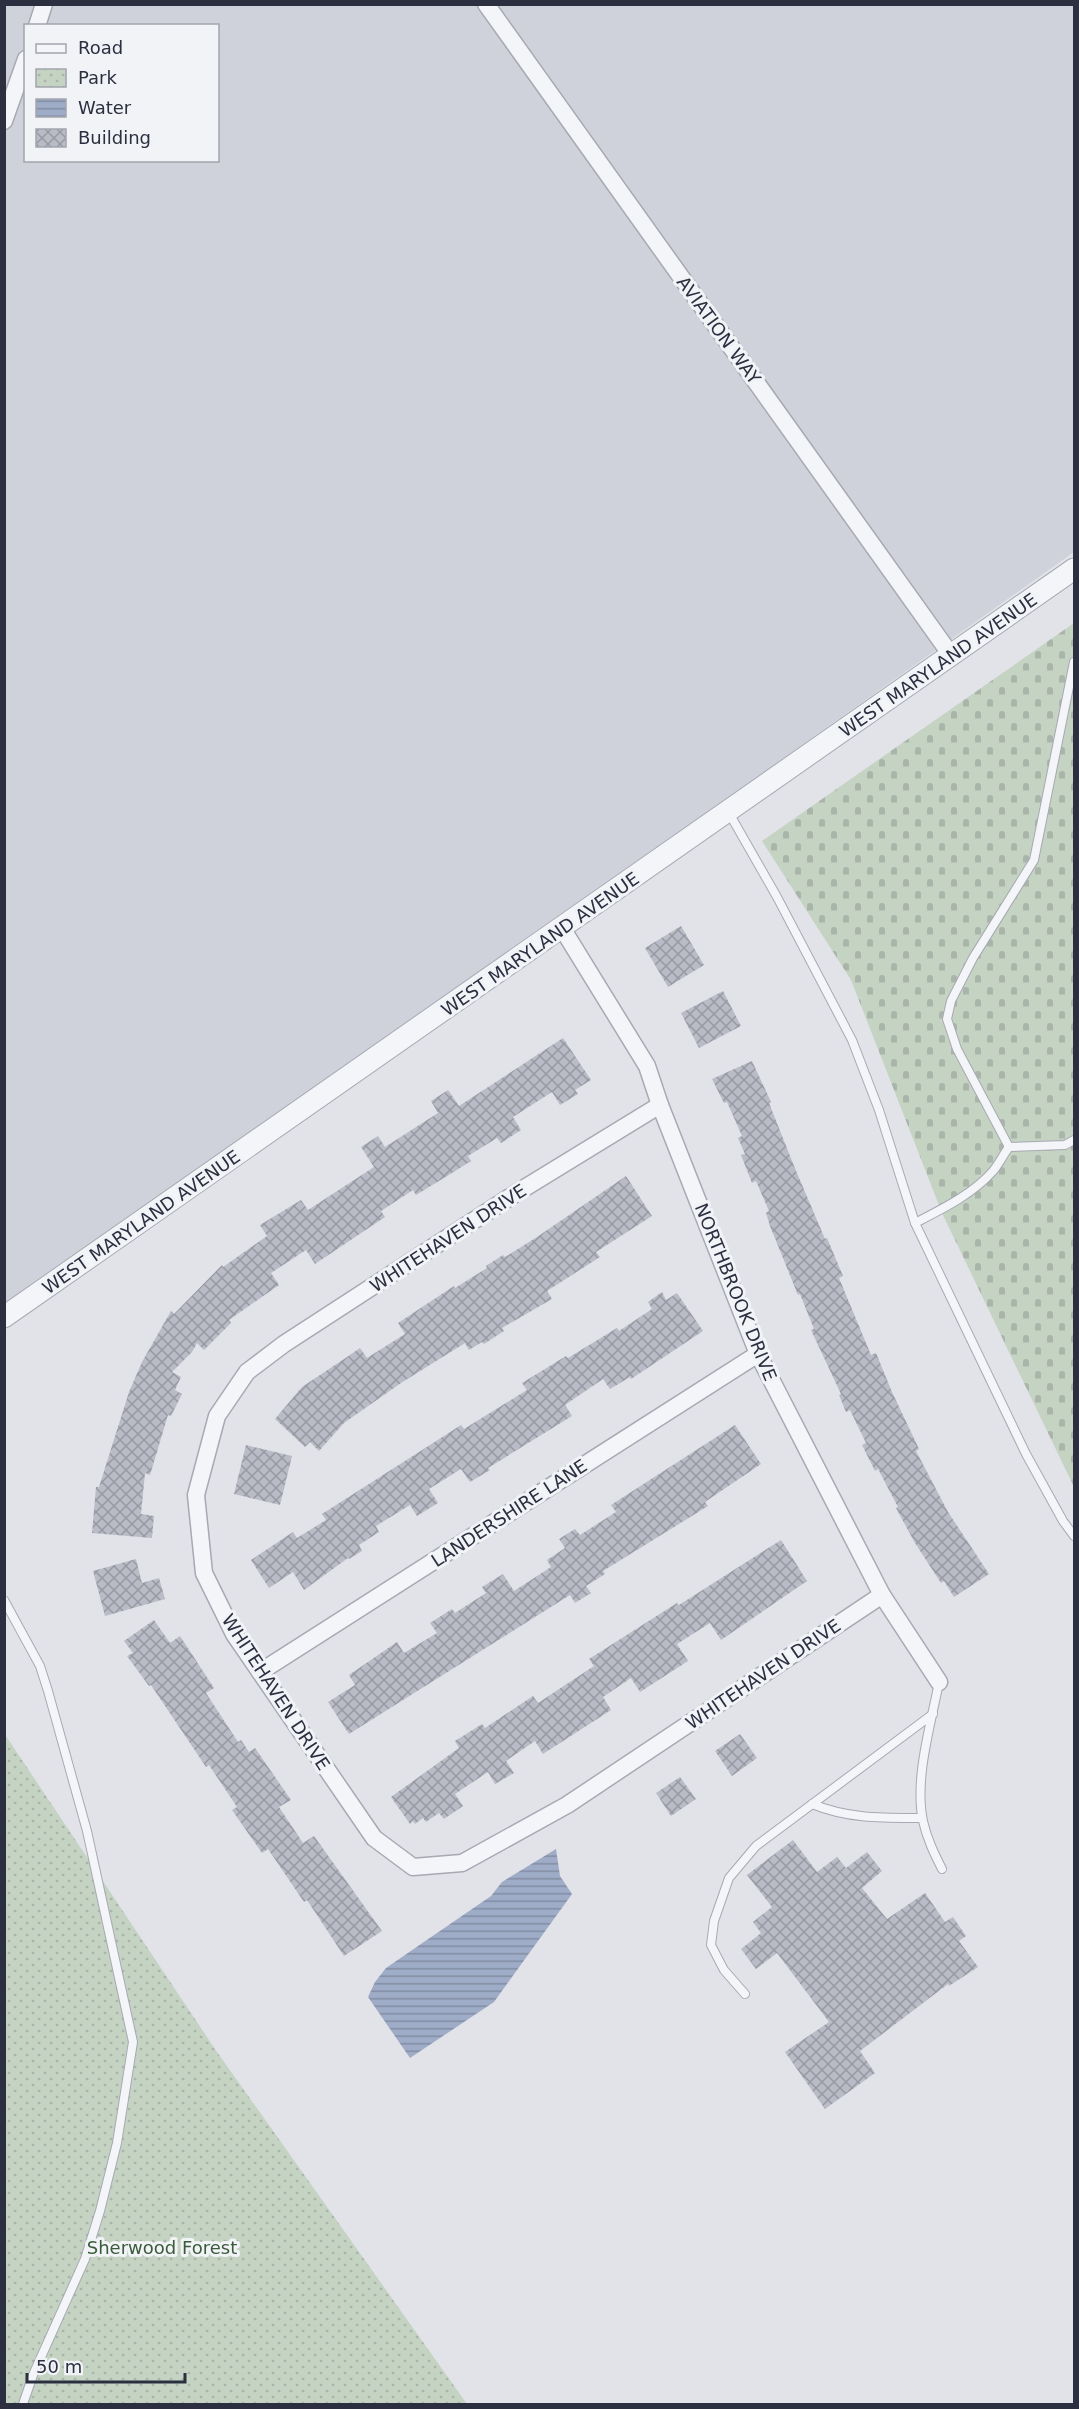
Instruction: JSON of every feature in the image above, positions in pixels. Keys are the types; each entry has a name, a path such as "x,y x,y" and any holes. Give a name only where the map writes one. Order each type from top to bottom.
{"street":[{"path":"38,24 44,4"},
{"name":"AVIATION WAY","path":"486,4 951,656"},
{"path":"4,121 24,65"},
{"name":"WEST MARYLAND AVENUE","path":"4,1317 729,813 1074,569"},
{"name":"NORTHBROOK DRIVE","path":"562,928 647,1066 660,1105 758,1354 882,1595 939,1682"},
{"name":"WHITEHAVEN DRIVE","path":"660,1105 510,1197 284,1344 247,1372 217,1416 196,1495 204,1573 234,1634 374,1838 413,1867 462,1863 567,1805 882,1595"},
{"name":"LANDERSHIRE LANE","path":"260,1672 758,1354"}],"lane":[{"path":"1009,1147 957,1049 947,1019 951,1001 973,958 1034,860 1074,662"},
{"path":"729,813 777,897 852,1040 879,1110 915,1223 1026,1454 1063,1521 1074,1536"},
{"path":"1009,1147 1065,1145 1074,1140"},
{"path":"915,1223 949,1205 972,1189 992,1172 1009,1147"},
{"path":"4,1600 40,1666 48,1691 87,1831 133,2042 117,2143 100,2211 85,2259 38,2364 23,2404"},
{"path":"939,1682 924,1757 922,1818 928,1841 942,1869"},
{"path":"746,1994 724,1970 711,1945 714,1920 729,1878 756,1846 933,1714"},
{"path":"812,1804 834,1813 867,1818 922,1818"}],"shaded area":[{"path":"5,5 1074,5 1074,552 182,1185 5,1307"}],"green space":[{"path":"1074,623 1074,1487 942,1213 851,980 762,841"},
{"name":"Sherwood Forest","path":"4,1733 217,2052 467,2404 5,2404"}],"water":[{"path":"556,1849 560,1876 572,1894 494,2002 410,2058 368,1997 375,1982 386,1968 491,1896 502,1882"}],"building":[{"path":"681,926 704,965 668,987 645,948"},
{"path":"723,991 741,1026 699,1048 681,1013"},
{"path":"563,1038 591,1080 575,1090 578,1094 560,1105 552,1092 513,1117 521,1130 501,1143 497,1138 468,1156 471,1161 416,1195 413,1190 381,1211 385,1217 315,1264 306,1250 271,1273 279,1285 229,1320 231,1323 204,1350 197,1343 192,1352 172,1372 181,1377 175,1390 182,1394 171,1416 168,1415 150,1475 145,1473 141,1514 154,1516 152,1538 92,1533 96,1487 99,1487 129,1392 142,1362 171,1311 174,1314 222,1265 223,1267 267,1236 260,1225 301,1200 308,1210 374,1167 361,1147 378,1136 385,1147 438,1113 431,1101 448,1090 459,1106"},
{"path":"752,1061 771,1102 769,1103 794,1166 843,1276 839,1278 871,1355 876,1353 919,1449 916,1451 948,1512 989,1574 954,1597 944,1581 941,1583 915,1543 878,1469 875,1471 862,1445 866,1443 850,1410 846,1412 839,1395 841,1394 811,1330 814,1329 770,1226 766,1213 769,1211 756,1181 752,1183 741,1155 745,1154 738,1138 742,1136 727,1102 724,1103 712,1079"},
{"path":"626,1176 652,1216 596,1252 600,1257 547,1291 552,1299 502,1328 504,1331 484,1344 482,1342 469,1350 465,1343 401,1383 344,1423 319,1451 310,1442 305,1447 275,1419 302,1387 360,1348 367,1358 405,1334 398,1323 454,1286 455,1288 487,1268 486,1266 503,1255 505,1257 537,1237"},
{"path":"662,1292 666,1300 677,1293 703,1331 631,1379 630,1377 610,1389 603,1379 565,1405 572,1416 488,1468 490,1470 470,1482 461,1469 429,1489 438,1503 417,1516 410,1505 376,1526 379,1532 359,1545 362,1551 348,1558 304,1590 293,1572 269,1588 251,1560 293,1532 297,1538 326,1520 322,1514 461,1425 464,1429 527,1390 522,1383 617,1328 619,1331 652,1309 648,1302"},
{"path":"735,1425 761,1464 705,1502 708,1506 603,1571 605,1574 586,1586 591,1593 575,1603 570,1595 349,1734 328,1702 355,1685 349,1675 397,1642 404,1653 437,1633 430,1623 452,1609 455,1613 486,1593 482,1587 503,1574 514,1591 551,1567 547,1560 565,1548 559,1539 575,1529 580,1535 616,1512 611,1505"},
{"path":"246,1445 292,1456 280,1505 234,1494"},
{"path":"781,1540 807,1581 721,1640 710,1623 677,1644 688,1661 640,1692 631,1678 603,1697 611,1710 543,1754 535,1741 506,1761 514,1773 495,1784 488,1772 455,1794 463,1806 444,1819 439,1813 426,1822 423,1818 415,1824 413,1821 410,1824 391,1797 459,1748 455,1741 482,1724 485,1728 533,1696 538,1703 594,1666 589,1659"},
{"path":"136,1559 142,1583 159,1578 165,1599 105,1616 93,1571"},
{"path":"154,1620 170,1643 180,1636 214,1688 206,1693 238,1742 241,1740 249,1752 255,1748 291,1800 279,1807 303,1843 314,1836 382,1931 344,1956 307,1900 304,1902 268,1849 262,1853 232,1810 237,1807 209,1765 206,1767 151,1685 149,1686 127,1656 133,1653 124,1641"},
{"path":"740,1734 757,1758 732,1776 715,1751"},
{"path":"680,1777 696,1799 671,1816 656,1793"},
{"path":"793,1840 817,1872 837,1857 846,1868 867,1852 882,1871 862,1888 887,1919 925,1893 945,1922 953,1917 966,1936 959,1941 978,1967 949,1986 948,1984 860,2051 875,2073 825,2109 785,2052 829,2022 777,1953 756,1969 741,1949 761,1933 753,1922 772,1907 747,1875"}]}
